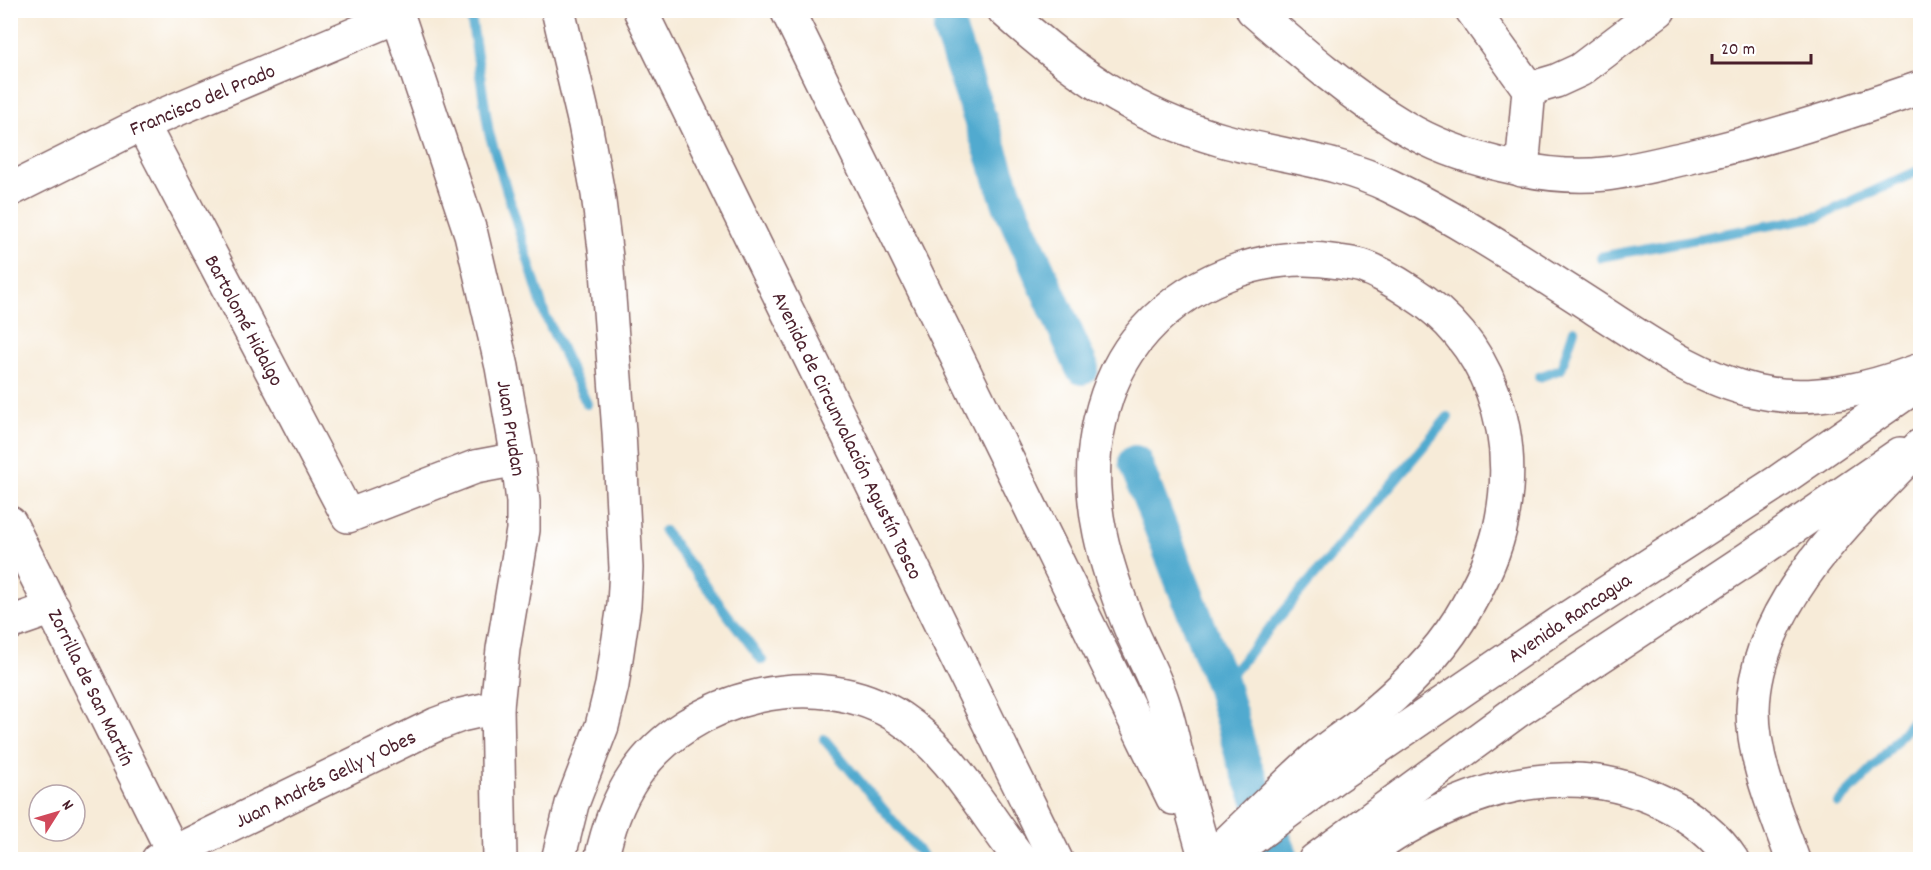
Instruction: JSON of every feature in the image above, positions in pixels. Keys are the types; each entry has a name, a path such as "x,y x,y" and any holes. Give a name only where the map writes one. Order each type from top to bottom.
{"main road":[{"path":"558,10 585,124 598,194 606,257 620,432 626,568 624,605 612,686 602,726 572,804 558,860"},
{"name":"Avenida de Circunvalación Agustín Tosco","path":"640,10 1056,860"},
{"path":"787,10 1085,615 1201,860"},
{"path":"1004,10 1060,59 1123,100 1187,128 1219,139 1254,149 1326,163 1363,174 1390,186 1458,222 1651,344 1721,381 1757,392 1826,395 1862,389 1920,370"},
{"path":"1252,10 1352,94 1406,128 1440,144 1522,170 1565,175 1604,174 1660,164 1722,150 1822,121 1920,88"},
{"path":"1472,10 1529,88 1522,170"},
{"path":"1529,88 1556,81 1580,70 1659,10"},
{"name":"Francisco del Prado","path":"10,190 142,124 397,13"},
{"name":"Juan Prudan","path":"397,13 471,234 502,366 518,459 523,502 523,530 503,649 497,707 500,860"},
{"name":"Bartolomé Hidalgo","path":"142,124 348,516 475,467 518,459"},
{"path":"1293,258 1361,266 1395,281 1426,301 1453,326 1475,355 1490,381 1500,413 1506,447 1507,484 1502,520 1492,555 1477,588 1459,621 1437,651 1410,681 1362,723 1327,766 1208,860 1161,695 1131,628 1101,537 1095,497 1094,465 1097,435 1106,400 1117,371 1136,341 1162,314 1190,292 1226,274 1259,263 1293,258"},
{"name":"Avenida Rancagua","path":"1223,860 1327,766 1560,622 1779,481 1920,383"},
{"path":"1357,849 1516,712 1769,545 1920,439"},
{"path":"1793,860 1764,777 1757,743 1754,710 1757,682 1764,654 1789,597 1807,571 1838,532 1920,446"},
{"name":"Zorrilla de San Martín","path":"10,523 53,608 166,856"},
{"path":"10,623 53,608"},
{"path":"601,860 608,829 619,800 636,773 657,750 680,730 706,715 736,702 792,691 821,691 847,695 874,704 900,718 949,763 1021,860"},
{"name":"Juan Andrés Gelly y Obes","path":"166,856 437,724 461,715 497,707"},
{"path":"1316,860 1357,849 1476,796 1540,780 1571,778 1608,783 1644,793 1669,806 1705,830 1732,860"}],"waterway":[{"path":"470,10 489,133 545,315 587,404"},
{"path":"950,31 1009,204 1082,368"},
{"path":"1600,257 1820,216 1920,170"},
{"path":"1539,377 1561,369 1574,330"},
{"path":"1222,685 1448,417"},
{"path":"1135,462 1222,685 1243,760 1283,860"},
{"path":"664,531 762,660"},
{"path":"1838,803 1877,764 1920,712"},
{"path":"824,739 926,860"}]}
